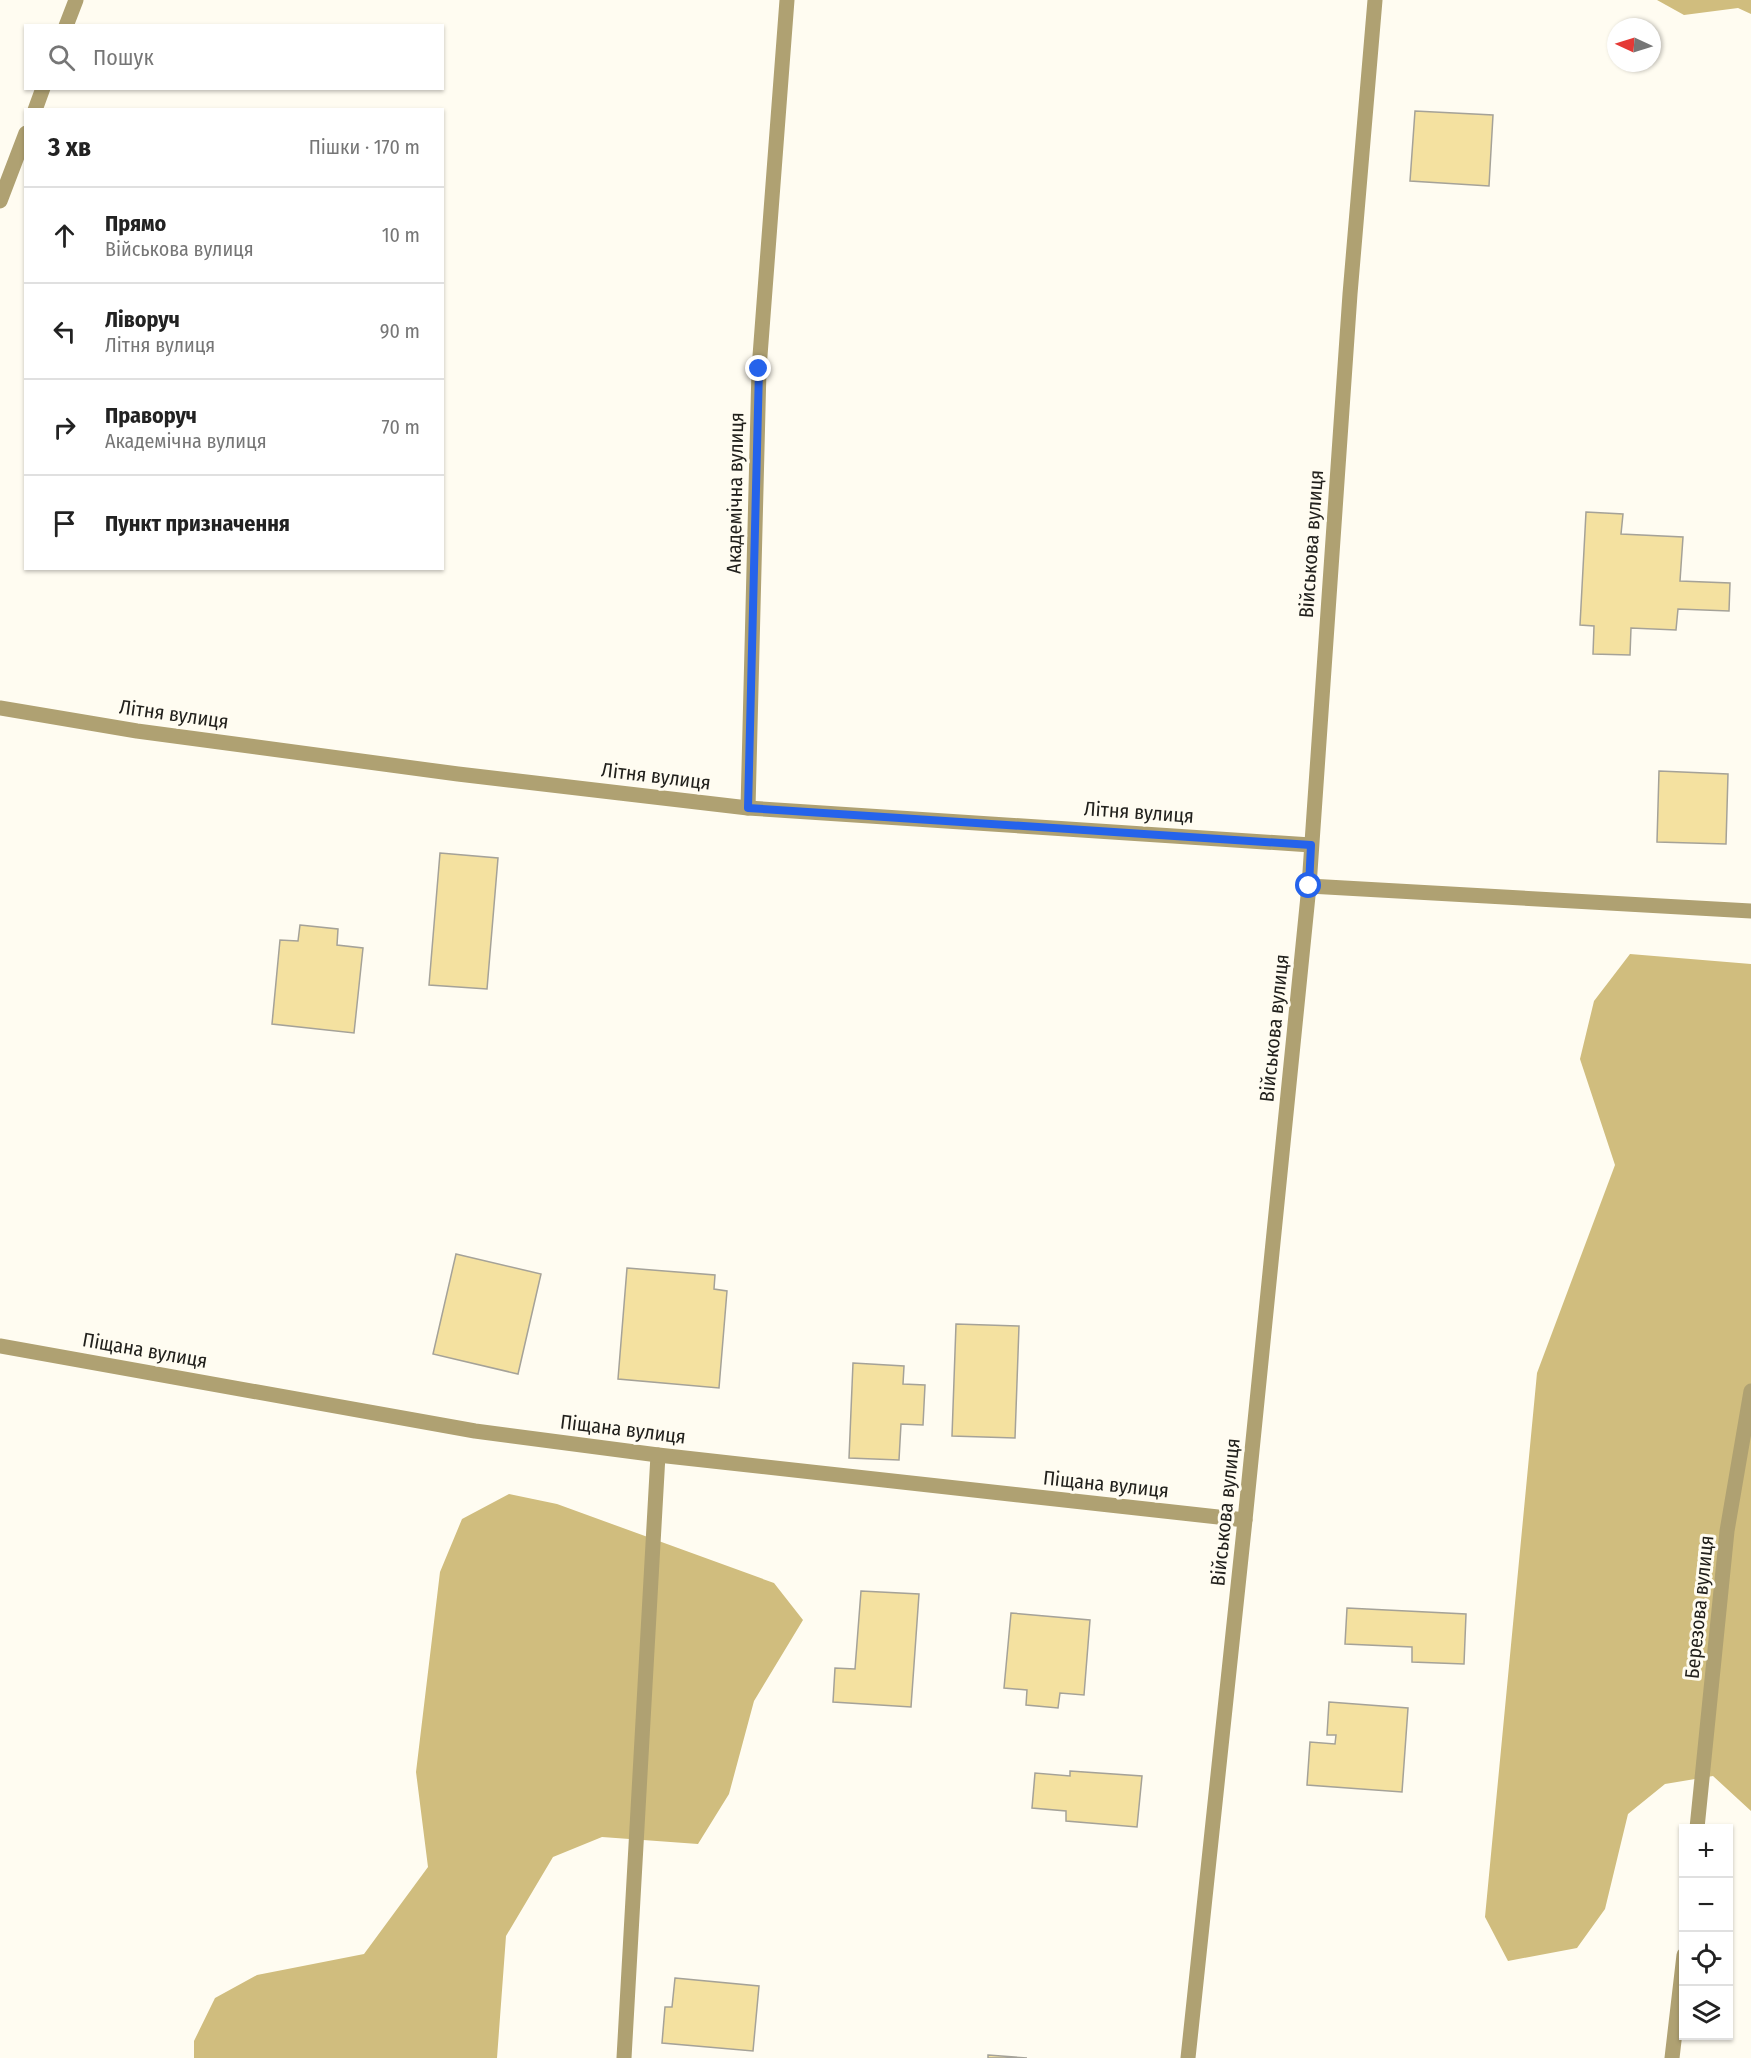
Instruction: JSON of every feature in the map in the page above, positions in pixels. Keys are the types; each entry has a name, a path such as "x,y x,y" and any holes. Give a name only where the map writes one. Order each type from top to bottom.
{"street":[{"path":"67,24 76,0"},
{"name":"Академічна вулиця","path":"748,808 759,369 787,0"},
{"name":"Військова вулиця","path":"1188,2058 1309,886 1350,294 1375,0"},
{"path":"35,108 42,90"},
{"path":"0,201 24,138"},
{"name":"Літня вулиця","path":"0,708 137,731 748,808 1311,845"},
{"path":"1309,886 1751,911"},
{"name":"Піщана вулиця","path":"0,1346 475,1431 658,1455 1245,1520"},
{"name":"Березова вулиця","path":"1697,1824 1727,1532 1751,1391"},
{"path":"624,2058 658,1455"},
{"path":"1672,2058 1680,1986"}],"shaded area":[{"path":"1657,0 1751,0 1751,14 1738,8 1684,15"},
{"path":"1630,954 1751,964 1751,1811 1713,1776 1665,1784 1628,1814 1605,1909 1577,1948 1508,1961 1485,1917 1537,1373 1615,1165 1580,1059 1594,1001"},
{"path":"509,1494 557,1504 774,1583 803,1620 754,1701 729,1794 698,1844 602,1837 553,1857 506,1936 497,2058 194,2058 194,2041 215,1998 257,1975 364,1954 428,1867 416,1772 440,1572 462,1519"}],"building":[{"path":"1415,111 1493,115 1489,186 1410,181"},
{"path":"1586,512 1623,514 1621,534 1683,537 1680,581 1730,583 1729,611 1678,609 1676,630 1631,628 1630,655 1593,654 1594,626 1580,625"},
{"path":"1659,771 1728,774 1726,844 1657,842"},
{"path":"440,853 498,858 487,989 429,985"},
{"path":"300,925 338,929 337,945 363,948 354,1033 272,1024 280,940 298,941"},
{"path":"456,1254 541,1274 518,1374 433,1354"},
{"path":"627,1268 715,1275 714,1289 727,1291 719,1388 618,1379"},
{"path":"956,1324 1019,1326 1015,1438 952,1436"},
{"path":"853,1363 904,1366 903,1384 925,1385 923,1425 901,1424 899,1460 849,1458"},
{"path":"861,1591 919,1594 911,1707 833,1702 835,1668 855,1669"},
{"path":"1347,1608 1466,1614 1464,1664 1412,1662 1412,1647 1345,1644"},
{"path":"1011,1613 1090,1620 1084,1695 1060,1693 1058,1708 1026,1705 1027,1690 1004,1688"},
{"path":"1329,1702 1408,1708 1402,1792 1307,1785 1310,1742 1335,1744 1336,1735 1327,1735"},
{"path":"1070,1771 1142,1776 1137,1827 1066,1821 1066,1811 1032,1808 1035,1773 1070,1776"},
{"path":"675,1978 759,1986 753,2051 662,2043 665,2007 672,2007"},
{"path":"988,2055 1027,2058 988,2058"}],"route":[{"path":"759,369 748,808 1311,845 1309,886"}]}
